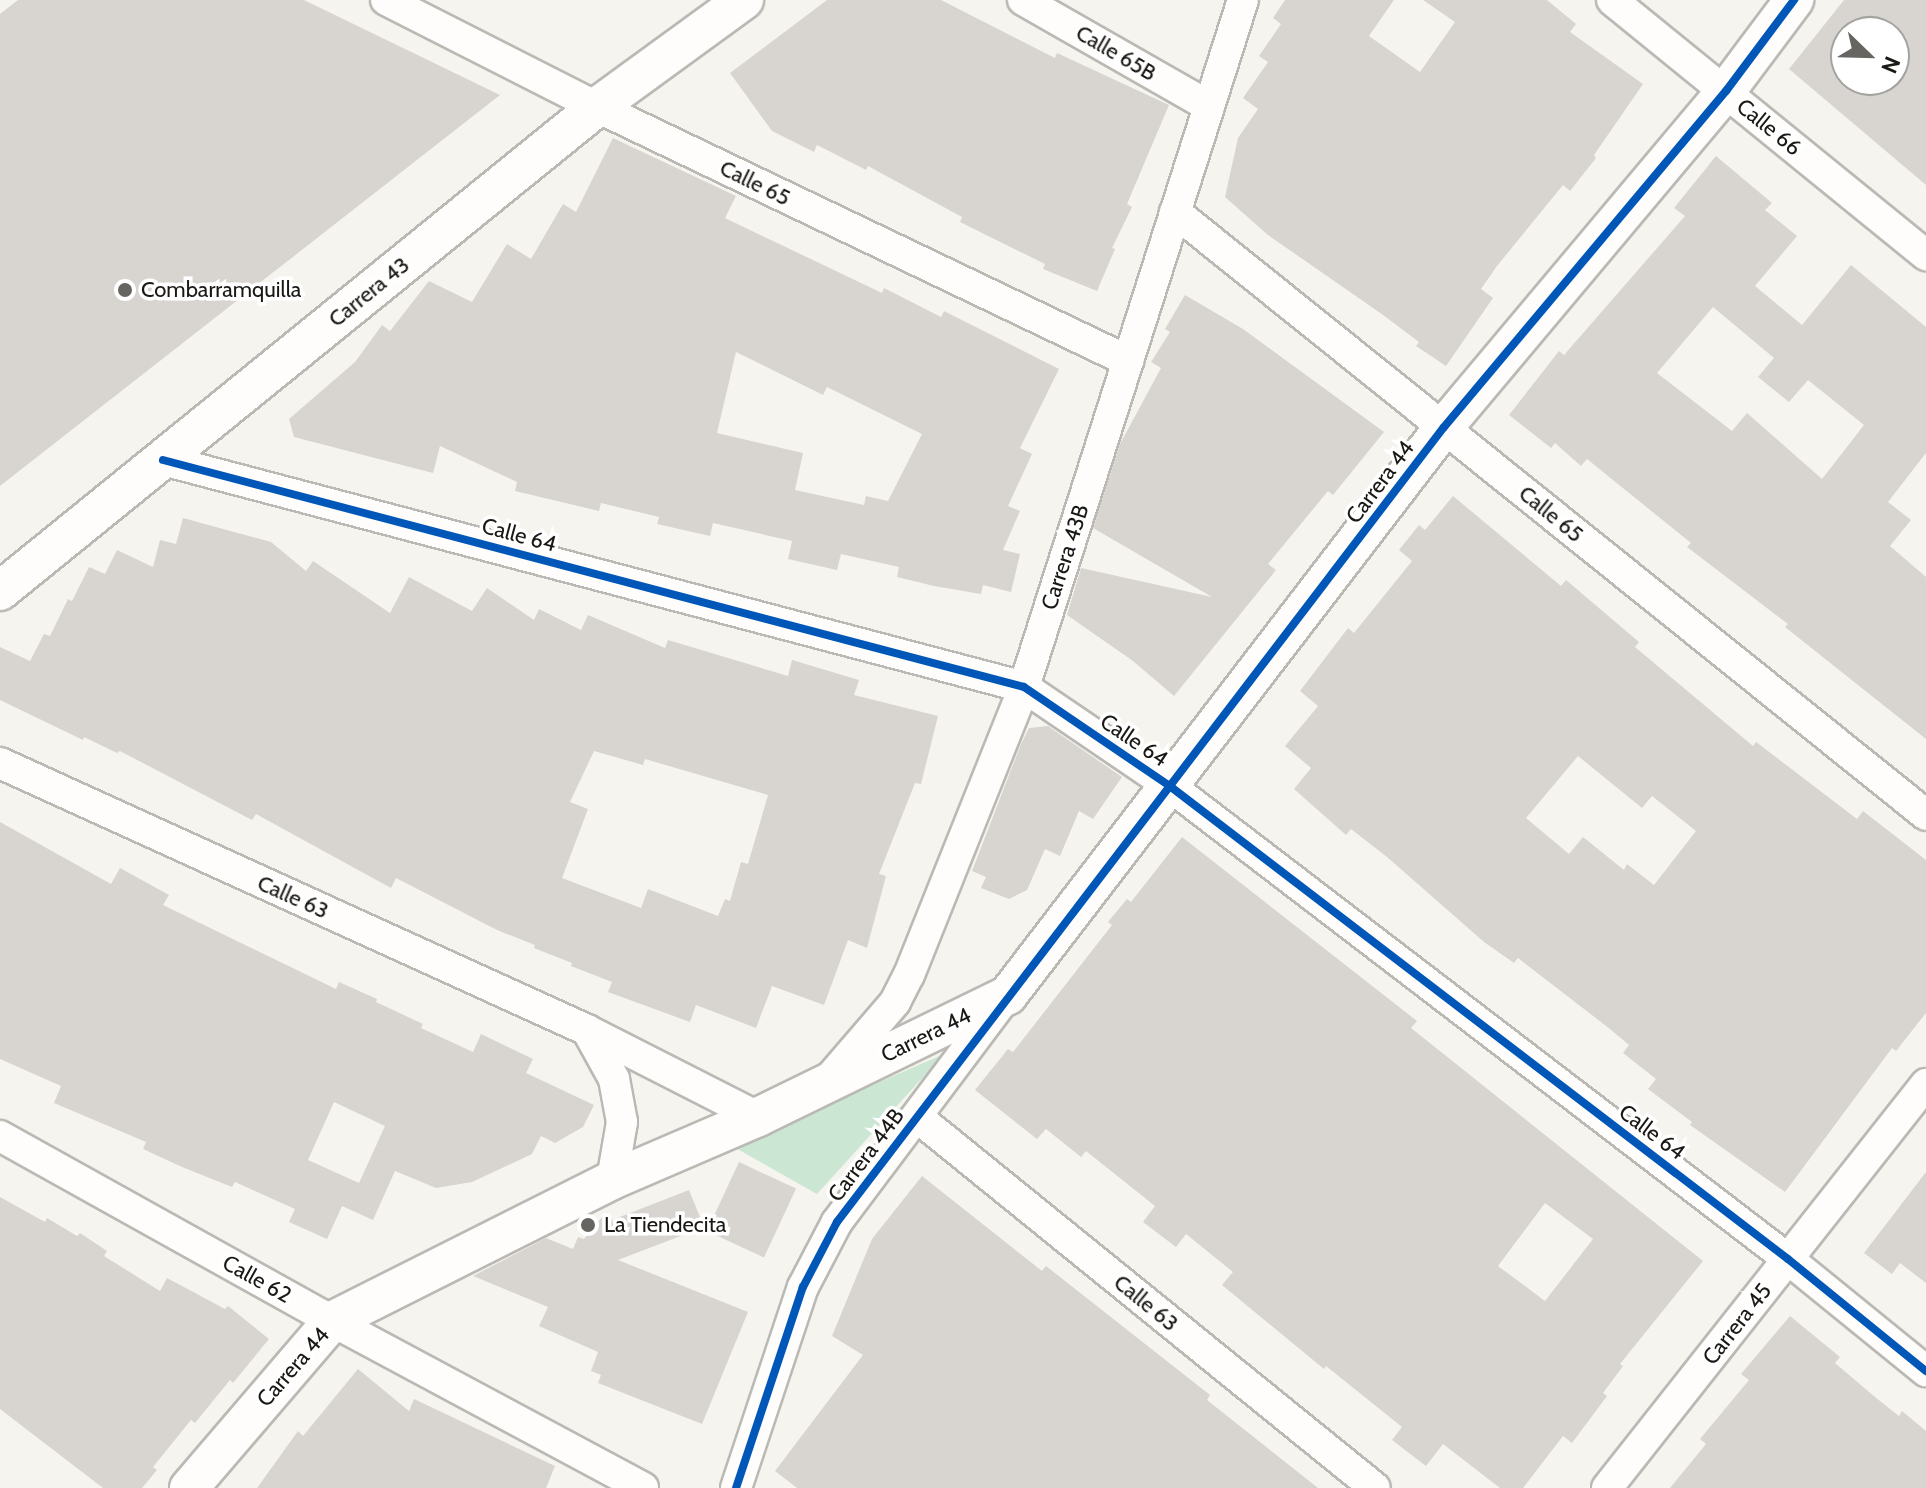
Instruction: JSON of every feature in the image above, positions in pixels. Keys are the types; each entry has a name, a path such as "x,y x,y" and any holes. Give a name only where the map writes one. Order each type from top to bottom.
{"street":[{"name":"Calle 65","path":"386,0 597,107 1128,361"},
{"name":"Carrera 43","path":"0,591 597,107 744,0"},
{"name":"Calle 65B","path":"1023,0 1209,106"},
{"name":"Carrera 43B","path":"824,1084 895,1002 909,975 1024,687 1243,0"},
{"name":"Calle 66","path":"1612,0 1926,255"},
{"name":"Carrera 44","path":"189,1488 332,1321 612,1180 758,1117 1008,995 1171,787 1444,427 1726,91 1794,0"},
{"name":"Calle 65","path":"1175,212 1926,815"},
{"name":"Calle 64","path":"163,460 1024,687 1171,787 1788,1259 1926,1371"},
{"name":"Calle 63","path":"0,763 587,1030 758,1117"},
{"name":"Carrera 44B","path":"736,1488 803,1287 837,1222 1008,995"},
{"path":"587,1030 614,1079 622,1122 612,1180"},
{"name":"Carrera 45","path":"1607,1488 1926,1084"},
{"name":"Calle 63","path":"917,1117 1375,1488"},
{"name":"Calle 62","path":"0,1136 332,1321 643,1488"}],"green space":[{"path":"944,1054 817,1194 732,1146"}],"building":[{"name":"Combarramquilla","path":"18,0 304,0 500,95 0,486 0,14"},
{"path":"827,0 941,0 1055,58 1057,53 1169,105 1127,204 1132,207 1112,248 1115,249 1097,291 1043,269 1045,264 960,222 962,217 868,166 866,170 817,145 814,152 772,131 730,73"},
{"path":"1285,0 1394,0 1369,36 1420,72 1455,22 1423,0 1547,0 1576,24 1570,32 1643,84 1594,155 1596,158 1570,191 1563,185 1497,266 1481,289 1493,298 1446,366 1416,346 1419,342 1383,315 1268,235 1225,197 1238,138 1258,109 1243,98 1268,62 1259,56 1281,24 1273,18"},
{"path":"1844,0 1926,0 1926,185 1789,69 1830,18 1830,96 1910,96 1910,16 1831,16"},
{"path":"613,138 736,196 725,218 882,293 884,288 941,317 944,311 1059,369 1020,448 1032,454 1008,506 1020,511 1003,550 1020,554 1011,592 983,585 981,594 934,586 897,577 899,567 841,554 837,570 788,559 792,541 713,523 710,536 657,524 659,517 601,503 599,511 515,491 517,482 440,446 433,473 294,437 289,419 355,362 382,325 390,331 429,281 472,302 507,244 531,259 563,204 576,212","holes":["736,352 823,395 827,387 922,434 888,501 866,496 864,505 795,490 803,453 717,433"]},
{"path":"1716,156 1772,203 1765,210 1797,236 1755,286 1802,325 1851,265 1926,327 1926,453 1888,502 1911,520 1890,546 1926,577 1926,739 1785,627 1788,624 1687,547 1691,543 1587,459 1581,466 1555,443 1551,448 1509,415 1559,351 1564,355 1685,216 1674,208","holes":["1713,307 1774,358 1758,377 1789,402 1808,380 1864,425 1822,479 1747,413 1732,431 1657,373"]},
{"path":"1185,295 1243,329 1384,432 1333,495 1328,491 1268,564 1276,570 1174,696 1133,661 1067,615 1081,568 1212,597 1093,528 1120,444 1161,368 1151,362 1170,332 1165,329"},
{"path":"1453,496 1561,586 1566,580 1639,642 1635,647 1753,746 1756,742 1857,819 1863,811 1926,860 1926,1013 1896,1051 1892,1048 1785,1192 1690,1125 1692,1122 1648,1089 1656,1079 1623,1053 1629,1045 1610,1029 1518,958 1514,963 1484,942 1387,857 1351,829 1346,835 1294,789 1311,768 1285,746 1318,706 1300,691 1348,628 1354,633 1412,561 1399,550 1419,525 1425,530","holes":["1578,756 1642,808 1652,796 1696,831 1654,885 1627,864 1624,870 1583,837 1569,854 1526,818"]},
{"path":"183,518 271,542 306,571 313,561 390,613 409,577 472,611 487,588 534,620 539,609 581,630 588,615 665,648 668,640 788,676 792,660 859,680 854,695 938,716 921,784 915,783 879,874 886,876 867,948 848,940 824,1005 772,986 756,1028 696,1005 690,1022 608,992 612,982 571,966 572,963 534,948 535,945 497,930 396,878 391,888 256,814 252,820 120,751 117,753 84,737 83,740 0,700 0,647 30,661 44,634 50,636 68,599 72,601 89,567 105,574 117,550 153,567 160,540 176,544","holes":["594,751 643,765 645,759 768,795 748,864 741,862 730,901 725,899 718,916 648,889 641,908 562,878 588,809 570,802"]},
{"path":"1048,726 1122,777 1093,819 1079,811 1060,856 1045,849 1027,890 1009,899 981,888 986,877 972,871 1029,728"},
{"path":"0,822 111,884 120,868 169,895 163,905 336,989 339,982 377,999 376,1002 423,1024 421,1028 473,1052 481,1034 533,1059 526,1073 594,1105 583,1127 555,1143 541,1136 532,1154 472,1182 436,1188 395,1171 373,1220 342,1206 327,1239 289,1222 295,1209 235,1182 232,1187 182,1167 143,1149 146,1142 54,1103 61,1086 0,1059","holes":["334,1102 385,1126 359,1183 308,1160"]},
{"path":"1182,837 1417,1021 1411,1028 1703,1261 1620,1364 1623,1366 1603,1393 1607,1396 1572,1443 1563,1436 1523,1488 1500,1488 1443,1444 1426,1466 1392,1440 1402,1427 1326,1366 1324,1369 1222,1285 1233,1272 1186,1234 1176,1247 1143,1222 1155,1206 1086,1151 1081,1157 1046,1129 1037,1139 975,1090 1008,1049 1013,1052 1112,925 1108,922 1127,899 1131,902","holes":["1545,1203 1593,1239 1545,1301 1498,1266"]},
{"path":"739,1162 796,1189 764,1258 707,1231"},
{"path":"1926,1172 1926,1283 1900,1263 1892,1274 1864,1253"},
{"path":"922,1176 1042,1271 1046,1266 1210,1395 1207,1400 1318,1488 797,1488 775,1471 863,1355 832,1336 872,1239"},
{"path":"689,1190 704,1227 618,1260 748,1312 702,1424 598,1383 601,1375 591,1371 598,1352 539,1326 548,1307 473,1276 546,1238 573,1249 578,1237 584,1239 603,1216 612,1220"},
{"path":"0,1197 45,1222 47,1218 77,1236 80,1233 107,1251 104,1256 160,1291 167,1278 225,1309 228,1306 269,1339 195,1423 191,1420 153,1467 157,1470 142,1488 103,1488 0,1409"},
{"path":"1790,1316 1840,1357 1835,1363 1875,1397 1899,1416 1902,1411 1926,1431 1926,1488 1670,1488 1706,1444 1700,1439 1749,1380 1741,1374"},
{"path":"358,1369 409,1411 414,1399 555,1466 546,1488 257,1488 298,1431 303,1436"}],"cycle path":[{"path":"736,1488 803,1287 837,1222 1444,427 1726,91 1794,0"},
{"path":"163,460 1024,687 1171,787 1788,1259 1926,1371"}],"place":[{"name":"Combarramquilla","path":"125,290"},
{"name":"La Tiendecita","path":"588,1225"}]}
